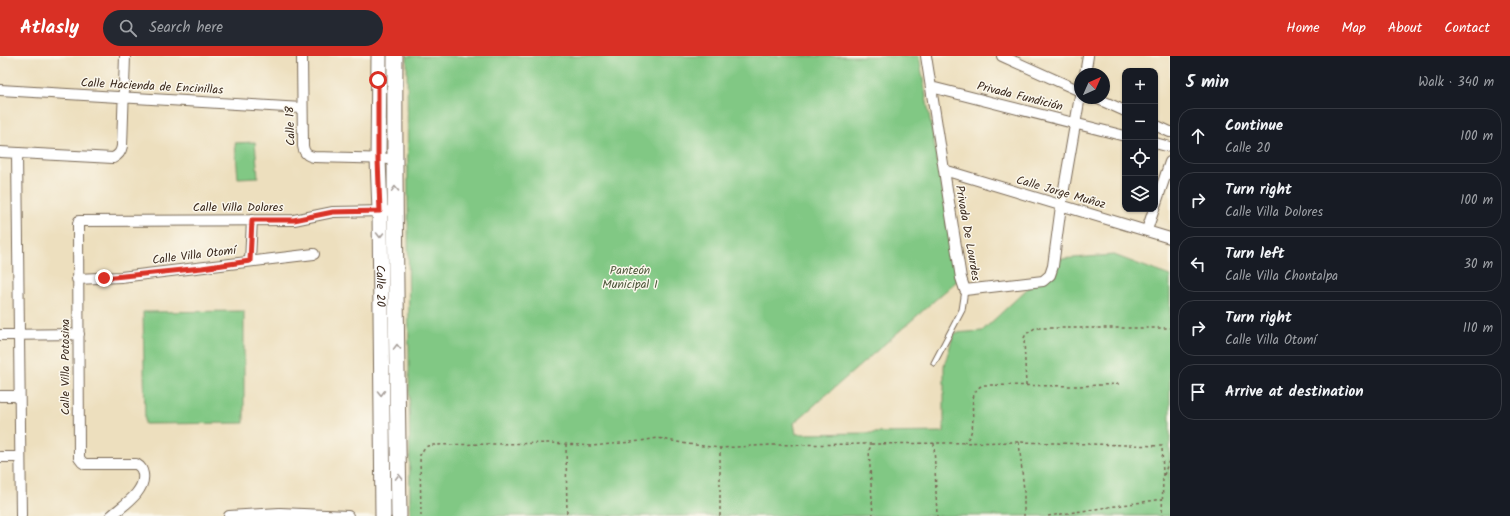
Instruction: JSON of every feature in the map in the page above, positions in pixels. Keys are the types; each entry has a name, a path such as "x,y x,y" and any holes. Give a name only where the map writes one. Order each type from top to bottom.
{"main road":[{"name":"Calle 20","path":"379,56 378,160 380,211 383,516"},
{"name":"Calle 20","path":"395,56 394,159 396,212 399,516"},
{"path":"378,80 394,81"},
{"path":"381,369 398,370"}],"street":[{"path":"0,152 113,158 119,154 122,146 125,56"},
{"name":"Calle 18","path":"302,56 303,146 306,154 314,158 394,159"},
{"name":"Privada De Lourdes","path":"926,56 961,278 965,290 1043,281 1050,275 1053,266 1061,206 1079,104"},
{"path":"1002,56 1074,87"},
{"path":"1086,68 1088,56"},
{"name":"Privada Fundición","path":"931,87 1122,135"},
{"name":"Calle Hacienda de Encinillas","path":"0,90 302,108"},
{"path":"1109,104 1122,110"},
{"path":"1158,126 1170,132"},
{"path":"1158,144 1170,147"},
{"path":"17,153 21,516"},
{"path":"1158,199 1170,162"},
{"name":"Calle Jorge Muñoz","path":"944,170 1170,238"},
{"name":"Calle Villa Dolores","path":"79,221 294,220 333,212 396,212"},
{"path":"1147,230 1154,212"},
{"path":"250,261 252,220"},
{"name":"Calle Villa Potosina","path":"79,221 77,279 79,334 79,458 85,464 131,464 139,466 142,470 143,478 141,486 136,494 110,516"},
{"name":"Calle Villa Otomí","path":"77,279 121,277 314,254"},
{"path":"0,335 18,336 79,334"},
{"path":"0,396 19,396"},
{"path":"0,457 20,457"},
{"path":"229,516 280,513 348,516"}],"lane":[{"path":"934,363 962,310 965,300 965,290"}],"path":[{"path":"1026,386 1024,338 1030,330 1035,328 1170,328"},
{"path":"963,443 969,439 971,434 973,396 978,387 983,385 1080,386 1120,384"},
{"path":"421,516 420,455 425,447 428,446 551,443 592,446 658,438 687,444 720,448 770,445 1019,442 1162,446 1162,516"},
{"path":"1019,442 1024,490 1024,516"},
{"path":"934,443 937,516"},
{"path":"566,444 567,516"},
{"path":"872,444 869,450 873,516"},
{"path":"720,448 720,516"},
{"path":"1163,477 1170,460"},
{"path":"1048,516 1162,499"}],"green space":[{"name":"Panteón Municipal I","path":"407,56 919,56 958,280 794,423 796,434 944,432 944,366 954,333 982,331 1059,259 1114,255 1170,276 1170,516 410,516"},
{"path":"255,142 258,177 238,178 235,143"},
{"path":"244,311 244,423 145,424 143,312"}],"route":[{"path":"104,278 202,268 250,261 252,220 294,220 333,212 380,211 378,160 378,80"}]}
